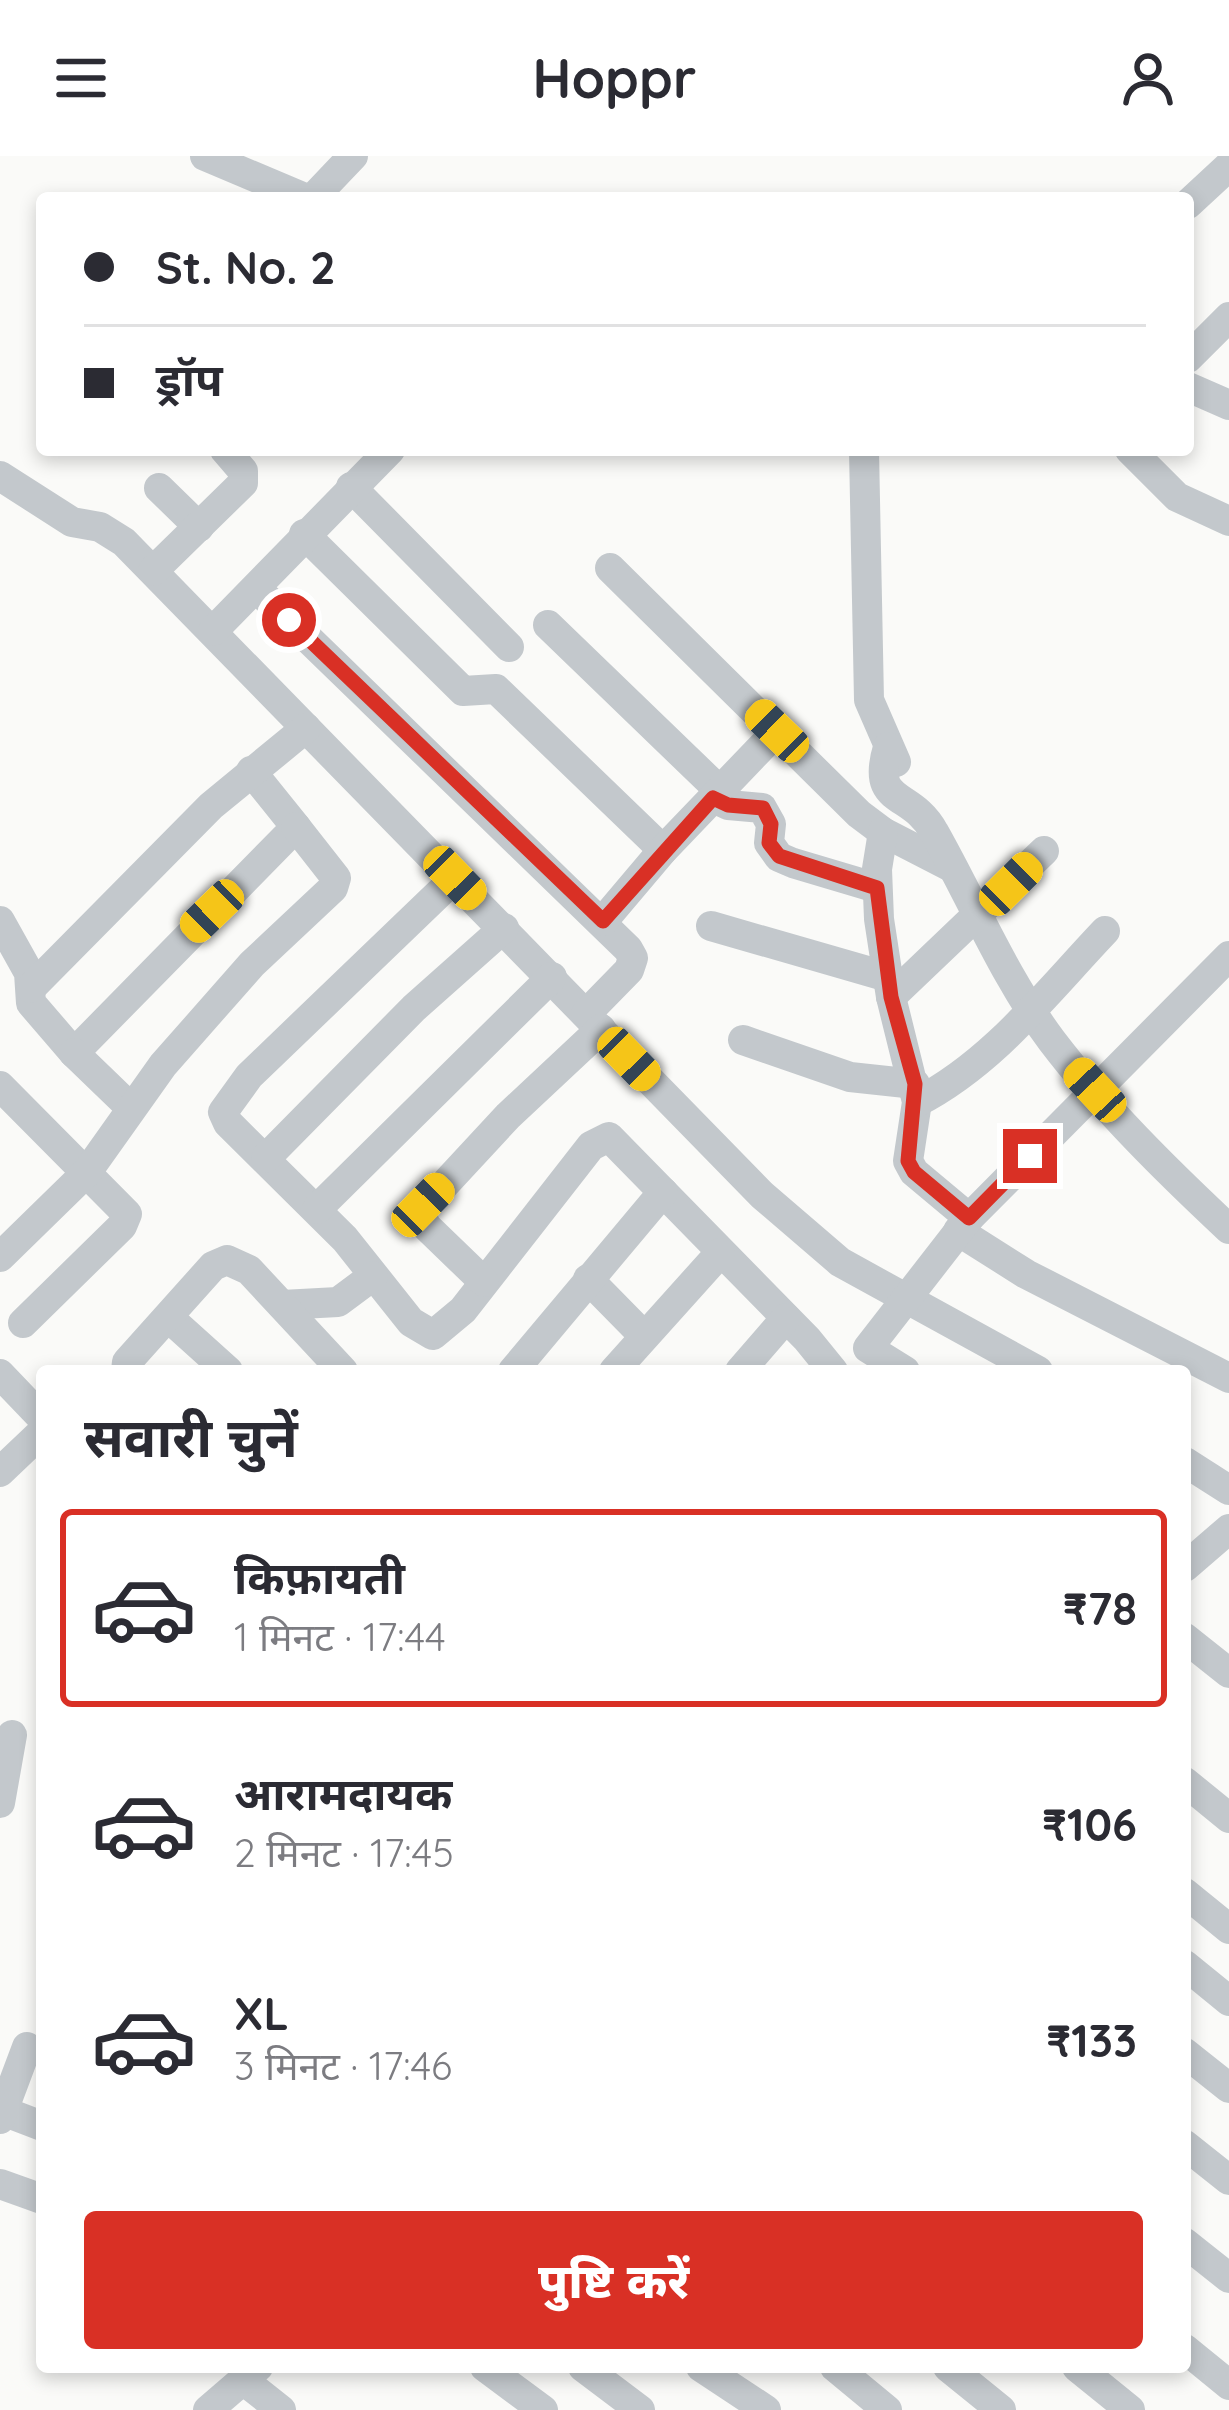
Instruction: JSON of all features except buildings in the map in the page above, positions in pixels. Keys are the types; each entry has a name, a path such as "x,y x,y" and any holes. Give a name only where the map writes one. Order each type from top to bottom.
{"street":[{"path":"315,192 352,156"},
{"path":"225,160 296,192"},
{"path":"1194,198 1229,166"},
{"path":"1194,352 1229,316"},
{"path":"1194,390 1229,405"},
{"path":"154,572 246,477 229,456"},
{"path":"213,631 384,456"},
{"path":"864,456 869,700 903,801 935,833 978,918 1050,1038 1229,1229"},
{"path":"1136,456 1177,497 1229,521"},
{"path":"0,476 72,522 111,531 762,1195 840,1262 1027,1365"},
{"path":"351,487 508,647"},
{"path":"159,488 199,526"},
{"path":"304,534 463,691 496,689 663,850"},
{"path":"610,568 871,823 949,866"},
{"path":"256,588 628,949 632,964 594,1022 419,1212 427,1227 484,1282"},
{"path":"548,625 716,795 728,805 763,808 771,824 769,843 779,856 877,888"},
{"path":"31,988 131,883 251,771 306,728"},
{"path":"603,921 663,850 777,731"},
{"path":"0,1257 87,1172 131,1108 252,964 333,888 337,878 332,867 251,771"},
{"path":"871,823 903,801"},
{"path":"871,823 889,987 916,1093 908,1161 914,1172 963,1224 1026,1274 1229,1378"},
{"path":"74,1053 296,827"},
{"path":"889,987 978,918 1044,851"},
{"path":"455,878 249,1076 226,1102 223,1112 228,1123 317,1209 411,1322 433,1335 442,1332 600,1138 618,1143 828,1365"},
{"path":"0,920 22,956 31,1004 43,1022 131,1108"},
{"path":"711,926 889,987"},
{"path":"266,1158 414,1008 503,928"},
{"path":"743,1040 850,1077 916,1093 966,1073 1105,932"},
{"path":"860,1360 963,1224 1229,956"},
{"path":"317,1209 552,977"},
{"path":"0,1087 127,1214 122,1226 23,1323"},
{"path":"519,1365 663,1192"},
{"path":"619,1365 720,1253"},
{"path":"126,1365 213,1266 227,1260 240,1262 338,1365"},
{"path":"282,1306 338,1302 373,1276"},
{"path":"588,1279 644,1336"},
{"path":"168,1317 221,1365"},
{"path":"745,1365 786,1318"},
{"path":"0,1374 36,1412"},
{"path":"0,1472 36,1438"},
{"path":"1191,1466 1229,1490"},
{"path":"1191,1563 1226,1538"},
{"path":"1191,1643 1229,1673"},
{"path":"1,1794 12,1735"},
{"path":"1191,1787 1229,1818"},
{"path":"1191,1897 1229,1929"},
{"path":"1191,1970 1229,2001"},
{"path":"23,2046 2,2115 36,2124"},
{"path":"1191,2058 1229,2089"},
{"path":"1191,2149 1229,2180"},
{"path":"0,2184 36,2197"},
{"path":"1191,2248 1229,2278"},
{"path":"1191,2354 1229,2385"},
{"path":"493,2373 543,2410"},
{"path":"591,2373 640,2410"},
{"path":"710,2373 766,2410"},
{"path":"842,2373 887,2410"},
{"path":"955,2373 997,2409"},
{"path":"1084,2373 1130,2410"},
{"path":"208,2410 250,2374 281,2410"}],"route":[{"path":"289,620 603,921 713,798 728,805 763,808 771,824 769,843 779,856 877,888 891,997 915,1084 917,1102 907,1149 914,1172 969,1218 1030,1156"}]}
